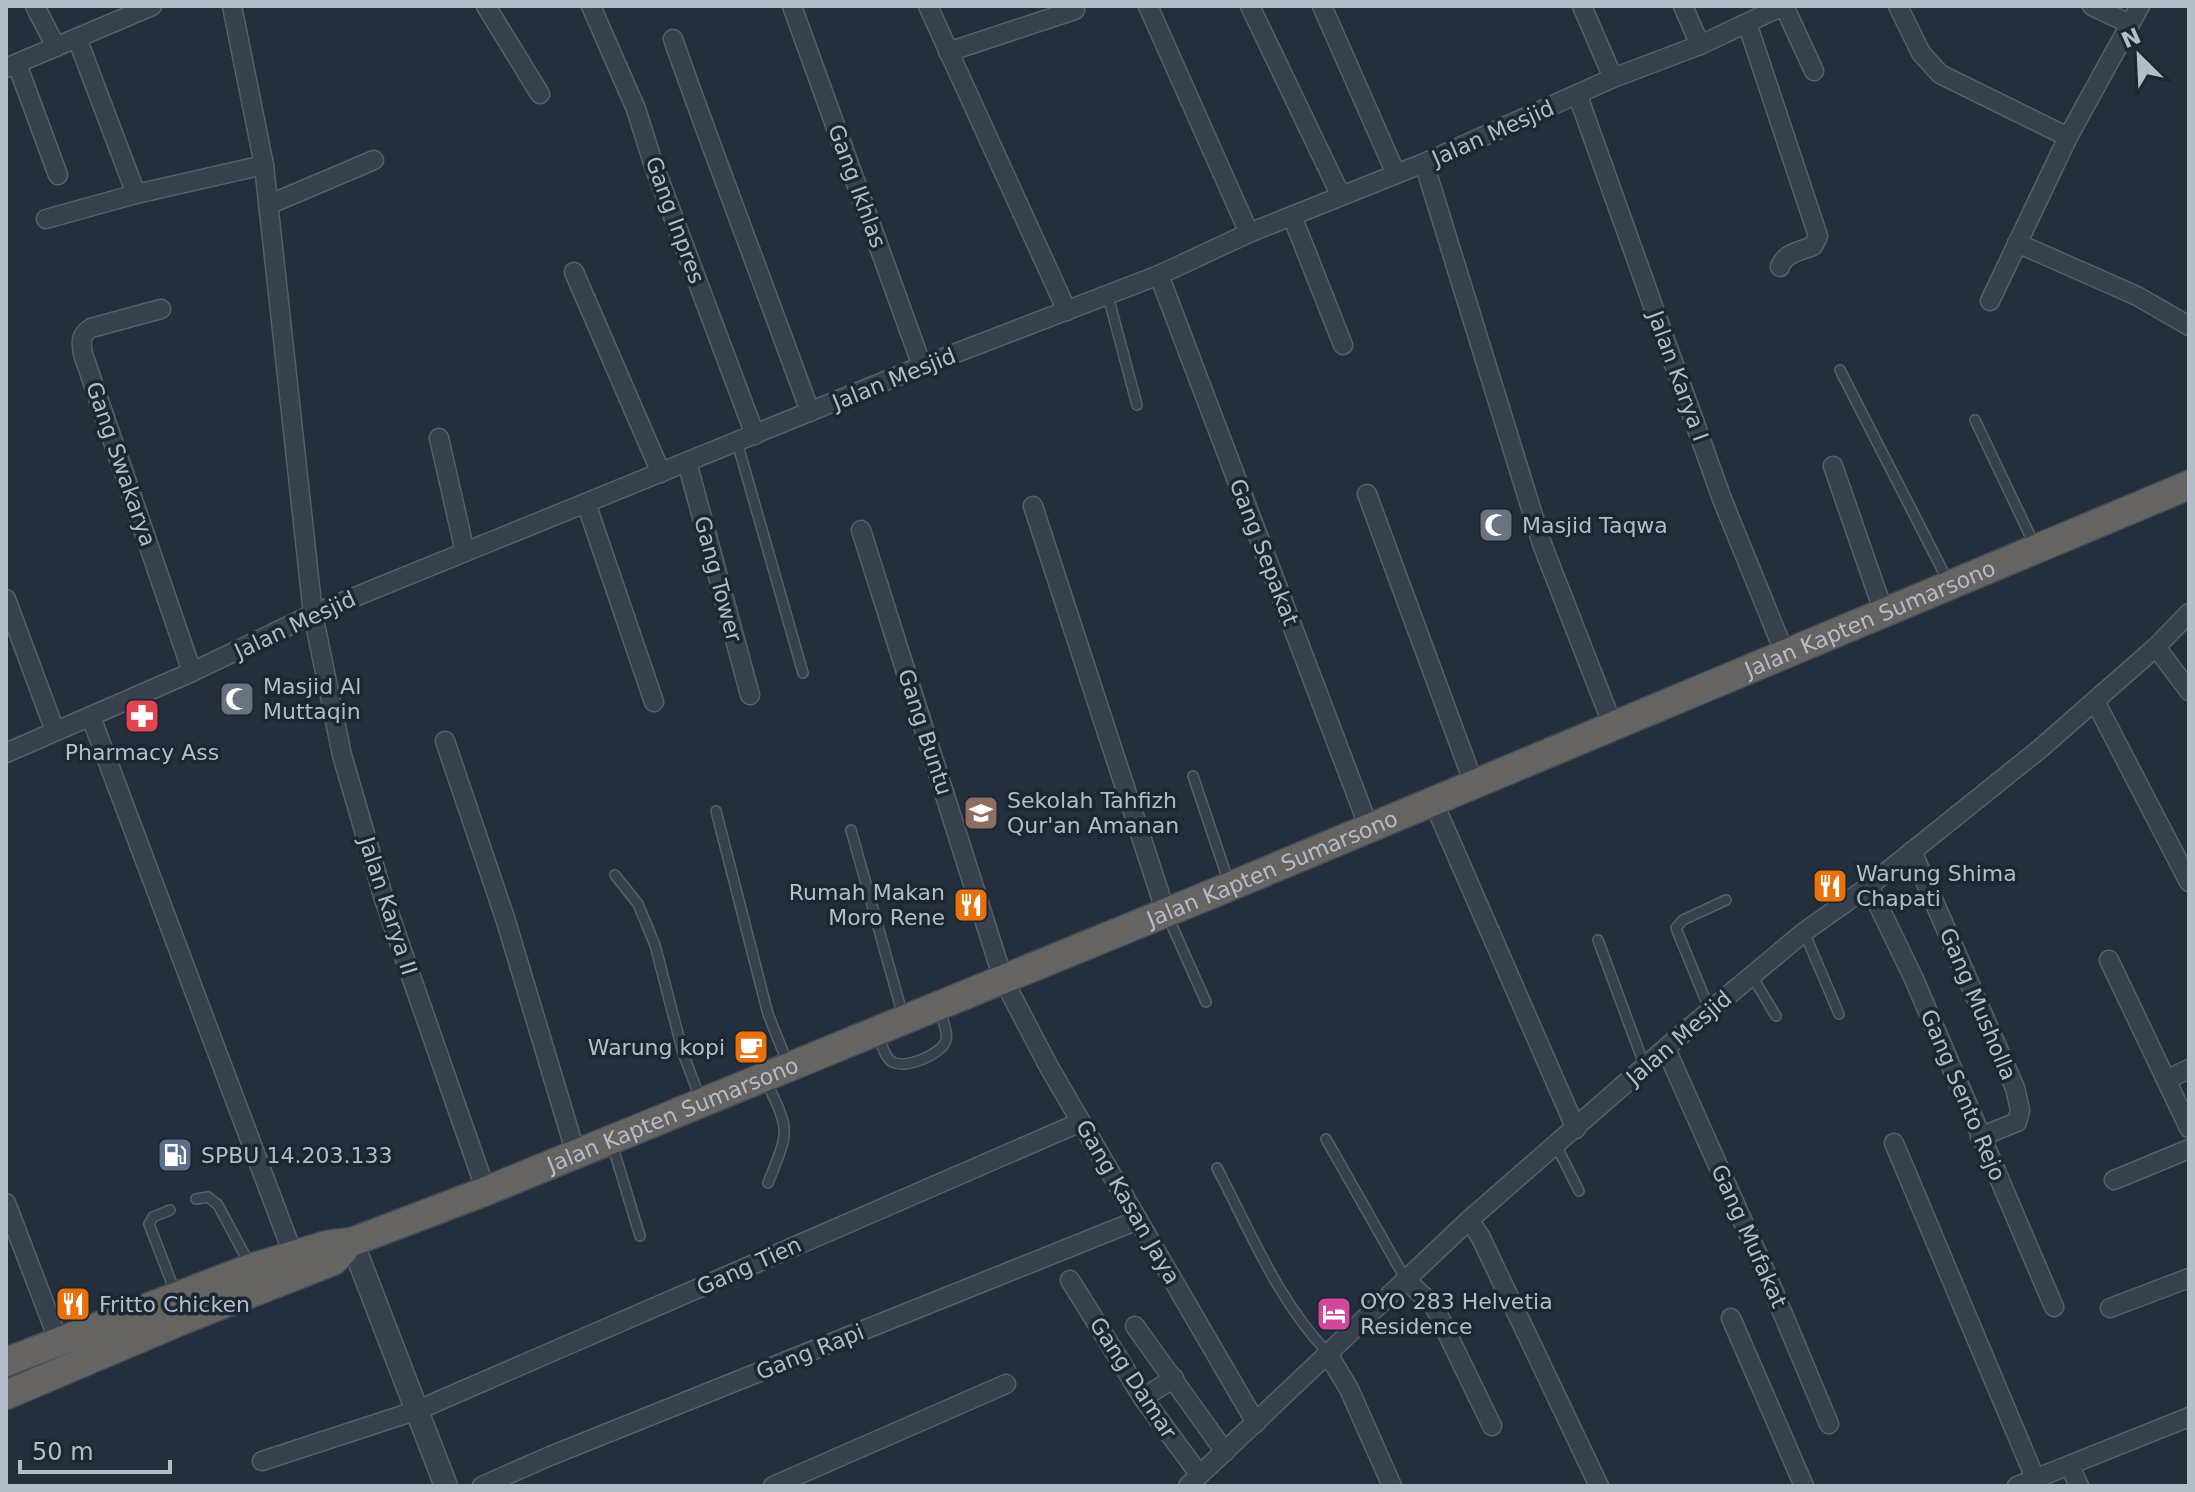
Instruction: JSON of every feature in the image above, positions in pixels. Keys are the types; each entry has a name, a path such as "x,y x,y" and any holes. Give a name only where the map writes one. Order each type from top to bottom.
{"highway":[{"name":"Jalan Kapten Sumarsono","path":"6,1362 251,1268 293,1254 352,1242 486,1191 1166,913 2189,485"},
{"name":"Jalan Kapten Sumarsono","path":"6,1395 185,1319 333,1261 352,1242"}],"street":[{"path":"35,6 56,47"},
{"path":"58,175 12,66 152,6"},
{"name":"Jalan Karya II","path":"232,6 264,165 313,614 342,755 384,899 486,1191"},
{"path":"486,6 540,94"},
{"name":"Gang Inpres","path":"591,6 636,109 746,439"},
{"name":"Gang Ikhlas","path":"792,6 922,366"},
{"path":"928,6 1067,311"},
{"path":"1148,6 1249,233"},
{"path":"1250,6 1341,196"},
{"path":"1322,6 1396,174"},
{"path":"1582,6 1613,78"},
{"path":"1683,6 1700,45"},
{"path":"1783,6 1814,71"},
{"name":"Jalan Mesjid","path":"6,753 192,672 313,614 922,366 1159,275 1249,233 1424,163 1613,78 1700,45 1783,6"},
{"path":"1898,6 1921,53 1940,74 2068,137"},
{"path":"2092,6 2130,24"},
{"path":"1990,301 2068,137 2140,6"},
{"path":"948,52 1075,10"},
{"path":"1747,23 1818,236 1813,246 1787,255 1780,267"},
{"path":"77,38 136,194"},
{"path":"673,39 714,159 766,288 810,412"},
{"name":"Jalan Karya I","path":"1578,96 1722,499 1785,654"},
{"path":"268,205 374,160"},
{"path":"1424,163 1542,544 1613,726"},
{"path":"46,219 136,194 264,165"},
{"path":"1292,216 1343,345"},
{"path":"2017,243 2137,296 2189,326"},
{"path":"574,272 661,473"},
{"name":"Gang Sepakat","path":"1159,275 1369,828"},
{"name":"Gang Swakarya","path":"161,309 91,328 83,333 81,340 83,354 192,672"},
{"path":"439,438 465,552"},
{"name":"Gang Tower","path":"687,462 750,695"},
{"path":"1833,466 1884,613"},
{"path":"1367,494 1474,784"},
{"path":"586,503 654,702"},
{"path":"1033,506 1166,913"},
{"name":"Gang Buntu","path":"861,530 1003,979"},
{"path":"6,599 55,731"},
{"name":"Jalan Mesjid","path":"1194,1482 1469,1220 1804,932 1869,886 2095,701 2189,613"},
{"path":"2156,647 2189,691"},
{"path":"2095,701 2189,882"},
{"path":"91,717 293,1254"},
{"path":"445,741 505,918 576,1154"},
{"path":"1433,801 1576,1129"},
{"name":"Gang Musholla","path":"1912,851 2015,1088 2020,1110 2017,1122 1980,1137"},
{"name":"Gang Sento Rejo","path":"1869,886 1914,979 2054,1307"},
{"path":"2109,960 2189,1128"},
{"name":"Gang Kasan Jaya","path":"1003,979 1081,1122 1256,1423"},
{"name":"Gang Mufakat","path":"1666,1049 1829,1424"},
{"path":"2168,1079 2189,1069"},
{"name":"Gang Tien","path":"262,1461 418,1410 1081,1122"},
{"path":"1894,1143 2035,1478"},
{"path":"2114,1180 2189,1149"},
{"path":"6,1203 59,1342"},
{"name":"Gang Rapi","path":"482,1486 1138,1220"},
{"path":"1469,1220 1480,1236 1599,1486"},
{"path":"352,1242 446,1486"},
{"path":"2110,1308 2189,1278"},
{"name":"Gang Damar","path":"1070,1280 1194,1482"},
{"path":"1406,1280 1434,1306 1492,1426"},
{"path":"1731,1318 1804,1486"},
{"path":"1135,1326 1225,1452"},
{"path":"1328,1354 1349,1389 1392,1486"},
{"path":"1143,1398 1174,1378"},
{"path":"773,1486 1006,1384"},
{"path":"2017,1486 2189,1417"},
{"path":"2070,1466 2079,1486"}],"lane":[{"path":"1108,296 1137,405"},
{"path":"1840,370 1950,585"},
{"path":"1975,420 2037,549"},
{"path":"746,439 803,673"},
{"path":"1193,776 1231,886"},
{"path":"716,811 768,1014 785,1121 785,1139 768,1183"},
{"path":"851,830 904,1020"},
{"path":"615,875 638,904 655,945 683,1053 702,1103"},
{"path":"1710,1011 1676,928 1683,920 1726,900"},
{"path":"1166,913 1206,1002"},
{"path":"1804,932 1839,1014"},
{"path":"1598,940 1645,1067"},
{"path":"1752,976 1776,1016"},
{"path":"876,1031 888,1059 894,1064 919,1061 943,1047 947,1037 939,1006"},
{"path":"1326,1139 1406,1280"},
{"path":"611,1140 640,1236"},
{"path":"1556,1145 1579,1191"},
{"path":"1217,1168 1280,1290 1312,1337 1328,1354"},
{"path":"196,1199 208,1197 218,1205 251,1268"},
{"path":"170,1210 153,1217 149,1224 177,1297"}],"place":[{"name":"Masjid Taqwa","path":"1496,525"},
{"name":"Masjid Al Muttaqin","path":"237,699"},
{"name":"Pharmacy Ass","path":"142,716"},
{"name":"Sekolah Tahfizh Qur'an Amanan","path":"981,813"},
{"name":"Warung Shima Chapati","path":"1830,886"},
{"name":"Rumah Makan Moro Rene","path":"971,905"},
{"name":"Warung kopi","path":"751,1047"},
{"name":"SPBU 14.203.133","path":"175,1155"},
{"name":"Fritto Chicken","path":"73,1304"},
{"name":"OYO 283 Helvetia Residence","path":"1334,1314"}]}
